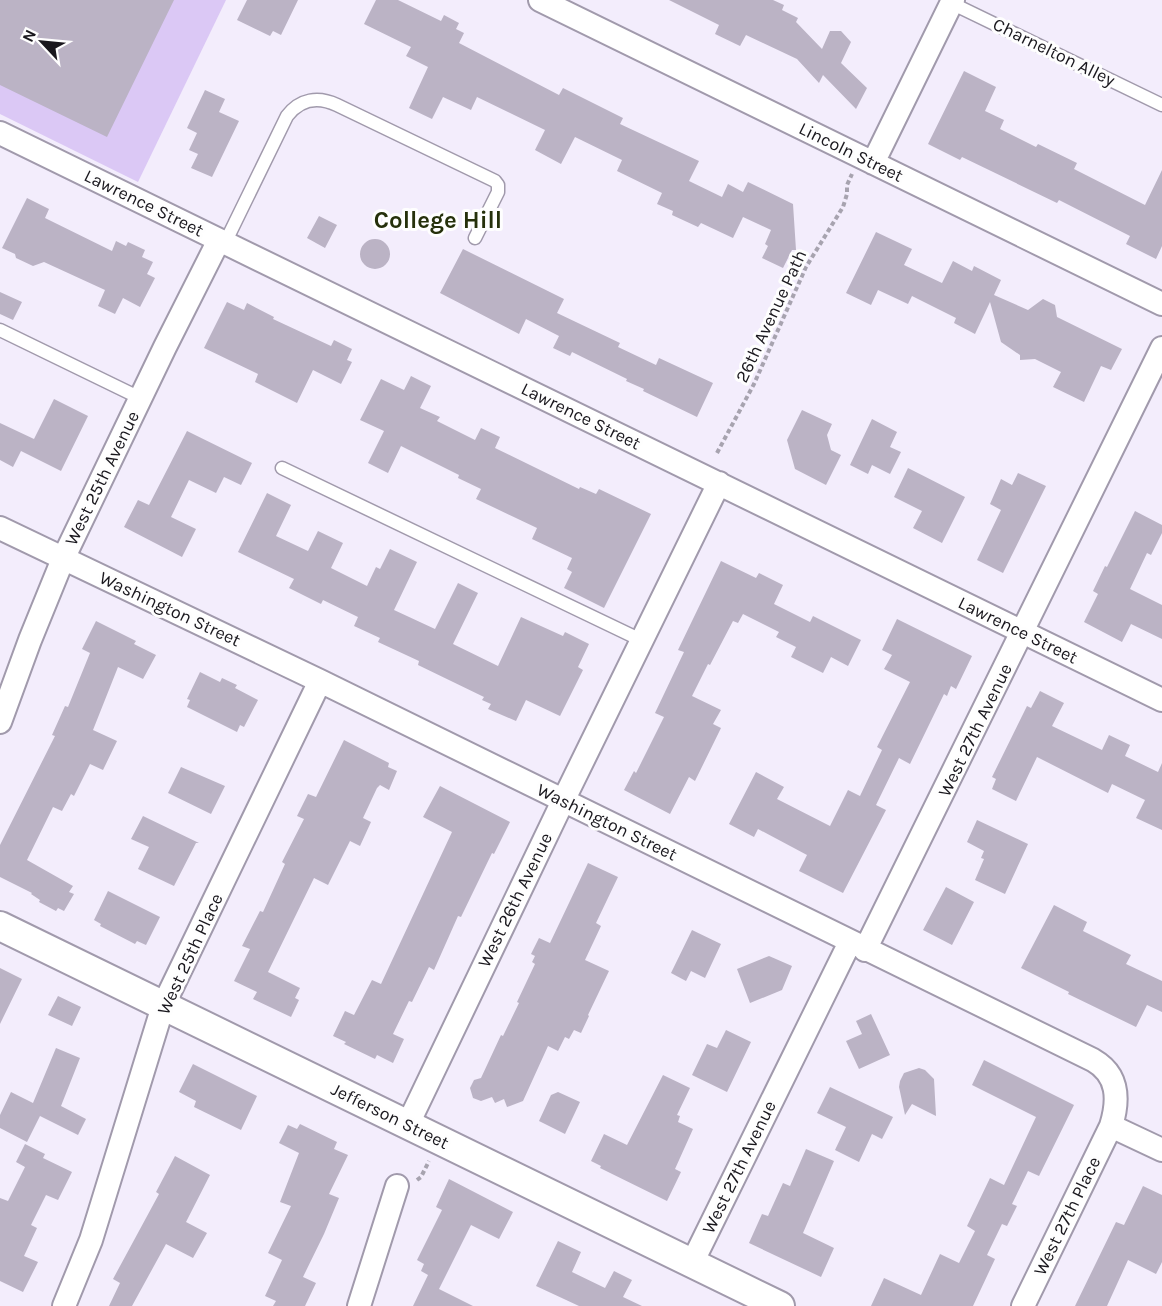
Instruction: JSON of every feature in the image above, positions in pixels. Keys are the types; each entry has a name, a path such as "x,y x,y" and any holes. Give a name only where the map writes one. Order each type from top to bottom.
{"street":[{"name":"Lincoln Street","path":"540,0 1162,303"},
{"path":"866,160 951,1"},
{"name":"Lawrence Street","path":"0,133 1162,700"},
{"name":"West 25th Avenue","path":"0,722 63,558 140,398 222,241"},
{"name":"West 27th Avenue","path":"692,1263 1023,633 1162,348"},
{"name":"West 26th Avenue","path":"408,1124 719,483"},
{"name":"Washington Street","path":"0,528 320,681 1100,1064 1107,1070 1115,1088 1115,1112 1111,1126"},
{"name":"West 25th Place","path":"64,1306 92,1240 163,1006 320,681"},
{"name":"Jefferson Street","path":"0,926 780,1306"},
{"path":"1111,1126 1162,1150"},
{"name":"West 27th Place","path":"1023,1306 1111,1126"},
{"path":"359,1306 397,1186"}],"lane":[{"name":"Charnelton Alley","path":"951,1 1162,105"},
{"path":"222,241 287,116 296,106 317,99 337,105 495,181 498,185 498,192 475,238"},
{"path":"0,330 140,398"},
{"path":"282,468 641,640"}],"path":[{"name":"26th Avenue Path","path":"717,453 754,384 806,267 843,207 848,182 866,160"},
{"path":"397,1186 402,1178 414,1180 421,1177 439,1140"}],"shaded area":[{"path":"0,0 226,0 138,182 0,114"}],"building":[{"path":"0,0 174,0 107,137 0,85"},
{"path":"247,0 298,0 281,35 273,31 270,36 237,20"},
{"path":"376,0 398,0 441,21 444,15 459,23 456,29 464,33 459,43 559,95 563,88 623,118 620,124 699,161 689,181 722,197 728,184 743,192 748,182 793,204 796,250 792,250 783,268 762,258 768,246 765,244 771,230 743,217 733,238 701,223 698,227 672,215 673,211 657,204 662,193 617,171 622,160 575,137 561,164 535,150 545,130 477,97 471,110 443,97 432,119 409,108 428,67 406,56 411,47 364,24"},
{"path":"669,0 773,0 784,5 782,10 798,18 796,22 822,49 830,31 841,31 851,42 841,63 867,88 856,109 823,75 819,83 797,59 746,35 740,46 715,34 719,25"},
{"path":"964,71 996,87 985,111 1004,120 1000,129 1036,147 1038,144 1077,163 1074,169 1145,205 1162,170 1162,246 1156,259 1126,244 1130,236 1059,200 1057,203 962,157 960,160 928,144"},
{"path":"205,90 225,99 219,112 239,121 212,177 191,168 198,154 189,150 197,133 187,128"},
{"path":"27,198 49,209 45,218 112,251 116,241 126,246 128,242 145,250 142,257 153,262 147,274 155,278 140,307 123,298 115,314 98,306 105,290 44,262 33,266 2,248"},
{"path":"319,216 337,225 325,248 307,238"},
{"path":"876,232 912,249 904,265 942,283 953,261 972,271 974,266 1001,280 994,295 1028,310 1043,299 1055,305 1057,317 1122,349 1111,370 1101,366 1084,402 1053,387 1061,372 1035,359 1020,360 1020,355 1001,342 990,302 975,334 954,323 956,318 912,296 908,304 878,290 871,305 846,293"},
{"path":"375,239 386,243 390,254 386,265 375,269 364,265 360,254 364,243"},
{"path":"463,249 564,299 557,313 620,343 618,347 656,365 659,358 713,383 697,417 643,391 644,389 626,381 627,379 572,352 570,356 553,348 559,336 526,319 519,334 440,293"},
{"path":"0,292 22,302 13,320 0,314"},
{"path":"227,302 244,310 247,303 274,317 273,319 331,346 334,340 352,349 347,360 352,362 341,384 313,370 297,403 255,382 258,374 204,348"},
{"path":"411,376 431,386 420,408 440,417 437,421 475,440 481,428 500,437 495,448 579,489 580,487 596,494 599,489 651,514 604,608 564,588 572,572 567,569 572,558 532,539 537,528 476,499 481,489 458,478 459,475 401,446 388,473 368,463 384,431 360,420 381,379 404,390"},
{"path":"54,399 88,416 61,471 21,451 13,467 0,460 0,423 34,439"},
{"path":"802,410 832,424 827,435 831,450 841,455 826,485 795,469 787,440"},
{"path":"872,419 897,432 890,447 901,452 890,474 872,465 868,474 850,465"},
{"path":"187,431 252,463 241,485 224,477 216,493 189,480 171,517 196,529 182,557 124,527 138,500 149,505"},
{"path":"908,468 965,497 942,543 913,528 922,511 894,497"},
{"path":"1018,473 1046,486 1003,573 977,560 1001,510 990,504 1001,479 1012,485"},
{"path":"267,493 291,505 276,536 308,551 318,531 343,543 331,568 367,586 376,567 380,569 390,549 417,562 394,610 435,629 458,583 478,593 453,644 498,666 521,617 563,636 565,632 589,644 578,667 583,670 560,716 526,700 516,721 488,709 491,704 482,700 484,697 418,665 419,661 378,642 380,638 354,626 358,617 323,600 321,604 289,588 294,579 238,552"},
{"path":"1135,511 1162,525 1162,533 1151,555 1147,553 1130,589 1162,605 1162,639 1131,624 1122,642 1084,622 1098,594 1093,591"},
{"path":"721,561 756,578 759,573 783,585 774,604 810,622 813,616 861,640 848,666 831,657 823,673 791,657 796,647 776,637 779,632 743,614 738,623 733,621 692,696 721,710 713,724 721,728 695,781 689,777 670,814 624,790 634,771 636,773 664,717 655,713 684,652 678,650"},
{"path":"897,619 972,656 956,689 951,686 947,696 944,694 910,764 899,758 876,805 886,810 843,893 799,871 807,855 758,829 754,837 729,824 756,772 784,787 777,799 830,826 848,790 860,796 882,750 877,747 910,682 884,669 892,655 882,650"},
{"path":"96,621 136,641 134,644 156,655 143,679 118,667 93,730 117,741 103,770 90,764 74,796 71,794 62,811 53,807 27,860 73,886 69,892 74,894 64,911 58,908 56,911 39,902 40,900 32,893 0,877 0,845 55,736 52,735 65,706 68,707 90,653 82,649"},
{"path":"200,672 220,682 222,678 237,685 235,688 258,700 244,727 240,725 237,732 187,707 190,700 187,699"},
{"path":"1040,691 1064,703 1052,726 1102,750 1109,735 1130,745 1125,756 1158,772 1162,763 1162,830 1136,818 1145,800 1112,784 1108,793 1037,757 1016,801 992,789 996,779 992,777 1027,706 1031,708"},
{"path":"344,740 389,763 388,767 397,771 389,790 380,785 377,788 363,818 371,822 360,846 350,841 328,885 314,878 268,972 300,988 295,998 299,1000 291,1017 253,999 257,992 234,981 250,949 242,946 260,911 263,912 285,864 282,862 304,819 297,816 308,794 316,797"},
{"path":"181,767 225,786 211,814 168,793"},
{"path":"440,786 510,822 461,917 458,916 434,970 429,967 412,1002 409,1001 393,1034 404,1039 393,1063 377,1055 375,1059 333,1036 345,1011 354,1015 372,980 381,984 452,832 423,817"},
{"path":"143,816 199,843 196,843 174,886 138,869 149,847 131,839"},
{"path":"977,820 1028,844 1005,894 975,880 984,859 981,858 984,851 967,842"},
{"path":"588,863 618,877 596,923 601,926 585,960 609,971 581,1033 574,1030 569,1039 565,1037 558,1051 548,1046 523,1101 507,1107 504,1099 495,1103 492,1097 481,1101 473,1098 470,1088 474,1080 481,1078 519,1003 517,1002 535,964 532,962 535,956 531,954 539,938 550,943"},
{"path":"946,887 974,902 952,945 923,930"},
{"path":"108,891 160,917 146,945 137,941 135,944 100,926 101,924 94,920"},
{"path":"1054,905 1087,922 1083,931 1131,955 1126,964 1162,981 1162,1012 1147,1005 1136,1027 1021,968"},
{"path":"692,930 721,944 705,978 691,971 686,981 671,973"},
{"path":"769,956 792,966 782,990 750,1003 737,969"},
{"path":"0,968 22,979 0,1024"},
{"path":"58,996 81,1007 72,1026 48,1015"},
{"path":"871,1014 890,1055 859,1069 846,1041 862,1034 856,1021"},
{"path":"726,1030 751,1042 727,1092 692,1075 707,1044 717,1048"},
{"path":"56,1048 80,1058 61,1106 86,1119 78,1135 40,1116 27,1142 0,1128 0,1115 11,1092 33,1103"},
{"path":"984,1060 1074,1105 1039,1176 1028,1171 1012,1204 1017,1206 1007,1226 1002,1224 987,1255 995,1259 973,1306 871,1306 884,1278 921,1295 940,1254 959,1263 975,1231 967,1226 990,1178 1004,1185 1036,1117 972,1085"},
{"path":"193,1064 257,1096 241,1130 194,1107 196,1101 179,1092"},
{"path":"919,1068 925,1070 934,1079 936,1116 912,1104 905,1115 899,1087 900,1081 904,1073"},
{"path":"663,1075 690,1088 677,1115 680,1116 678,1122 693,1129 675,1169 681,1172 667,1201 600,1168 601,1166 591,1161 604,1134 627,1145"},
{"path":"830,1087 893,1117 882,1139 872,1134 859,1162 835,1150 846,1127 817,1113"},
{"path":"558,1092 580,1102 565,1134 539,1121 551,1095"},
{"path":"300,1124 337,1142 334,1149 348,1155 329,1194 339,1198 303,1277 316,1283 305,1306 273,1306 276,1301 265,1296 282,1260 268,1253 291,1206 280,1202 299,1153 279,1143 288,1125 297,1129"},
{"path":"25,1144 45,1154 43,1158 72,1172 58,1200 46,1195 31,1225 37,1228 24,1256 38,1262 23,1292 0,1281 0,1198 8,1201 25,1167 16,1162"},
{"path":"806,1149 834,1161 803,1233 834,1248 821,1277 749,1243 762,1214 768,1216 783,1183 790,1186"},
{"path":"175,1156 210,1175 186,1222 207,1233 193,1258 166,1244 132,1306 109,1306 120,1283 113,1279 159,1194 156,1192"},
{"path":"449,1179 513,1212 499,1239 471,1225 439,1289 473,1306 413,1306 428,1275 421,1271 424,1264 417,1260 442,1210 436,1207"},
{"path":"1143,1186 1162,1195 1162,1262 1156,1274 1128,1260 1107,1306 1075,1306 1116,1222 1124,1225"},
{"path":"558,1241 581,1252 572,1272 605,1288 614,1271 632,1280 623,1297 642,1306 579,1306 536,1286"}],"district":[{"name":"College Hill","path":"438,220"}]}
